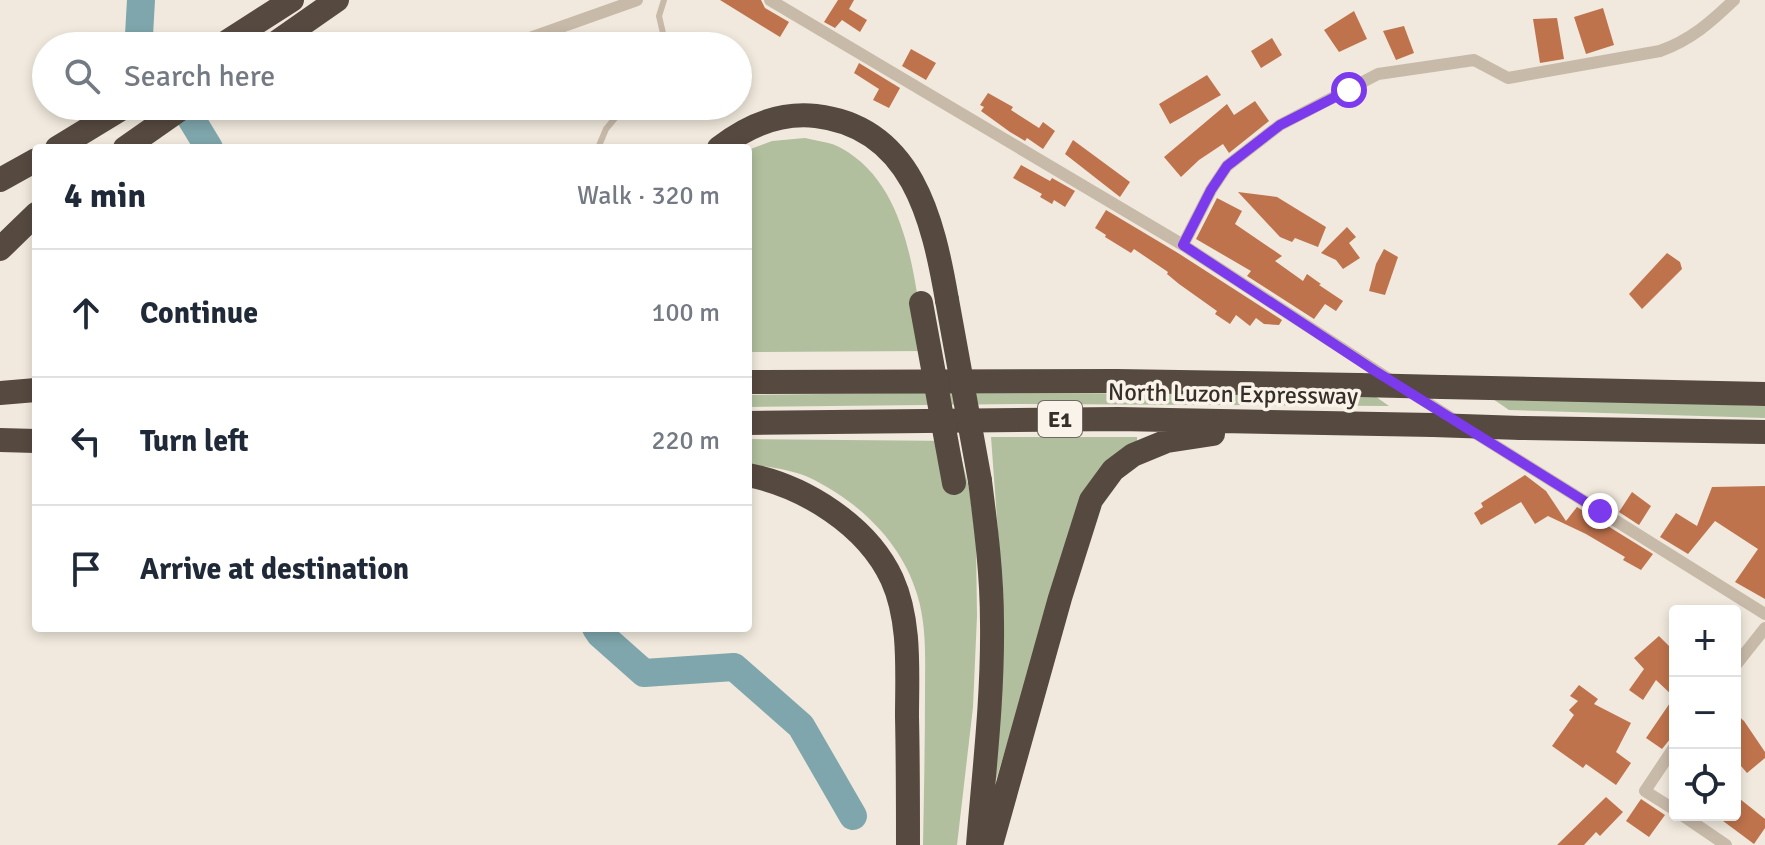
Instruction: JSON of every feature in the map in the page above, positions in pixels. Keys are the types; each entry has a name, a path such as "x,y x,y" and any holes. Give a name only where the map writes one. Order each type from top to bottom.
{"highway":[{"path":"242,32 292,0"},
{"path":"291,32 337,0"},
{"path":"724,144 758,124 791,116 835,119 856,126 876,138 902,163 921,199 936,244 947,300 980,481 990,568 992,675 978,845"},
{"path":"64,144 103,120"},
{"path":"131,144 165,120"},
{"path":"0,180 32,162"},
{"path":"0,249 32,217"},
{"path":"921,303 954,483"},
{"name":"North Luzon Expressway","path":"752,382 1117,381 1765,394"},
{"path":"0,395 32,392"},
{"name":"North Luzon Expressway","path":"752,423 1118,419 1765,432"},
{"path":"991,845 1081,528 1091,500 1105,478 1133,455 1184,437 1372,425"},
{"path":"0,439 32,439"},
{"path":"752,476 793,489 845,522 892,579 902,615 906,652 908,845"}],"street":[{"path":"547,32 637,0"},
{"path":"770,0 1183,245 1375,371 1765,614"},
{"path":"1183,245 1227,166 1280,125 1378,74 1474,60 1508,78 1660,51 1696,34 1734,0"},
{"path":"1741,658 1765,628"},
{"path":"1669,755 1645,791 1669,806"},
{"path":"1691,821 1726,845"}],"lane":[{"path":"663,32 659,16 664,0"},
{"path":"600,144 613,120"}],"green space":[{"path":"805,138 841,148 864,165 882,186 905,238 926,351 752,352 752,148 772,141"},
{"path":"1372,394 1389,406 1023,404 752,407 752,395"},
{"path":"1490,397 1765,406 1765,418 1509,410"},
{"path":"991,437 1137,437 1137,441 1101,470 1078,510 993,790 1003,601"},
{"path":"752,439 957,441 969,488 976,541 977,616 973,707 957,845 923,845 925,643 920,606 910,575 888,540 860,510 808,477 752,465"}],"building":[{"path":"720,0 761,0 765,8 789,22 780,37"},
{"path":"838,0 854,0 849,9 867,20 860,32 842,20 835,28 824,22"},
{"path":"1603,8 1614,45 1586,54 1574,17"},
{"path":"1354,11 1367,39 1339,52 1324,30"},
{"path":"1557,18 1564,59 1540,63 1533,19"},
{"path":"1404,26 1414,53 1396,60 1383,31"},
{"path":"1272,38 1282,55 1261,68 1251,51"},
{"path":"911,49 936,63 926,80 902,66"},
{"path":"859,63 900,88 889,108 873,100 879,89 854,73"},
{"path":"1207,75 1221,95 1170,124 1159,104"},
{"path":"988,93 1013,107 1011,110 1039,128 1043,122 1055,131 1043,149 1027,138 1025,141 1010,132 981,111 984,107 980,105"},
{"path":"1255,101 1269,121 1229,153 1223,144 1181,177 1164,157 1227,104 1234,115"},
{"path":"1073,140 1130,182 1120,197 1065,154"},
{"path":"1021,165 1075,191 1065,207 1054,200 1052,204 1040,197 1042,194 1013,178"},
{"path":"1238,192 1277,197 1326,227 1318,247 1295,238 1292,242 1280,237"},
{"path":"1217,198 1242,211 1235,224 1282,256 1275,261 1303,281 1307,274 1343,301 1336,311 1325,304 1314,319 1247,276 1251,271 1196,239"},
{"path":"1106,210 1282,320 1279,325 1264,324 1256,318 1250,326 1236,315 1230,324 1168,272 1134,249 1131,253 1095,228"},
{"path":"1347,227 1356,237 1349,243 1360,258 1343,269 1336,260 1321,253"},
{"path":"1384,249 1398,257 1385,295 1369,291 1376,264"},
{"path":"1667,253 1680,262 1682,269 1642,309 1629,294"},
{"path":"1525,475 1546,491 1566,521 1577,507 1653,554 1641,570 1586,534 1548,516 1535,524 1521,502 1481,525 1474,513 1483,507 1481,503"},
{"path":"1765,486 1765,599 1735,582 1758,549 1715,521 1688,554 1660,537 1676,513 1697,526 1712,487"},
{"path":"1632,492 1651,506 1639,525 1619,512"},
{"path":"1659,636 1669,646 1669,692 1656,680 1643,700 1629,690 1644,669 1634,658"},
{"path":"1579,685 1598,699 1594,704 1631,723 1616,752 1631,763 1616,785 1586,764 1583,768 1552,746 1574,715 1569,710 1578,701 1570,696"},
{"path":"1669,704 1669,740 1662,749 1646,738"},
{"path":"1741,718 1765,752 1765,758 1747,773 1741,766"},
{"path":"1606,797 1623,812 1600,836 1596,832 1584,845 1557,845"},
{"path":"1641,799 1665,815 1649,837 1626,821"},
{"path":"1741,800 1765,819 1765,828 1754,844 1723,821 1741,821"}],"waterway":[{"path":"139,32 141,0"},
{"path":"192,120 207,144"},
{"path":"599,632 644,673 734,667 801,726 853,816"}],"route":[{"path":"1349,90 1280,125 1227,166 1183,245 1375,371 1600,511"}]}
